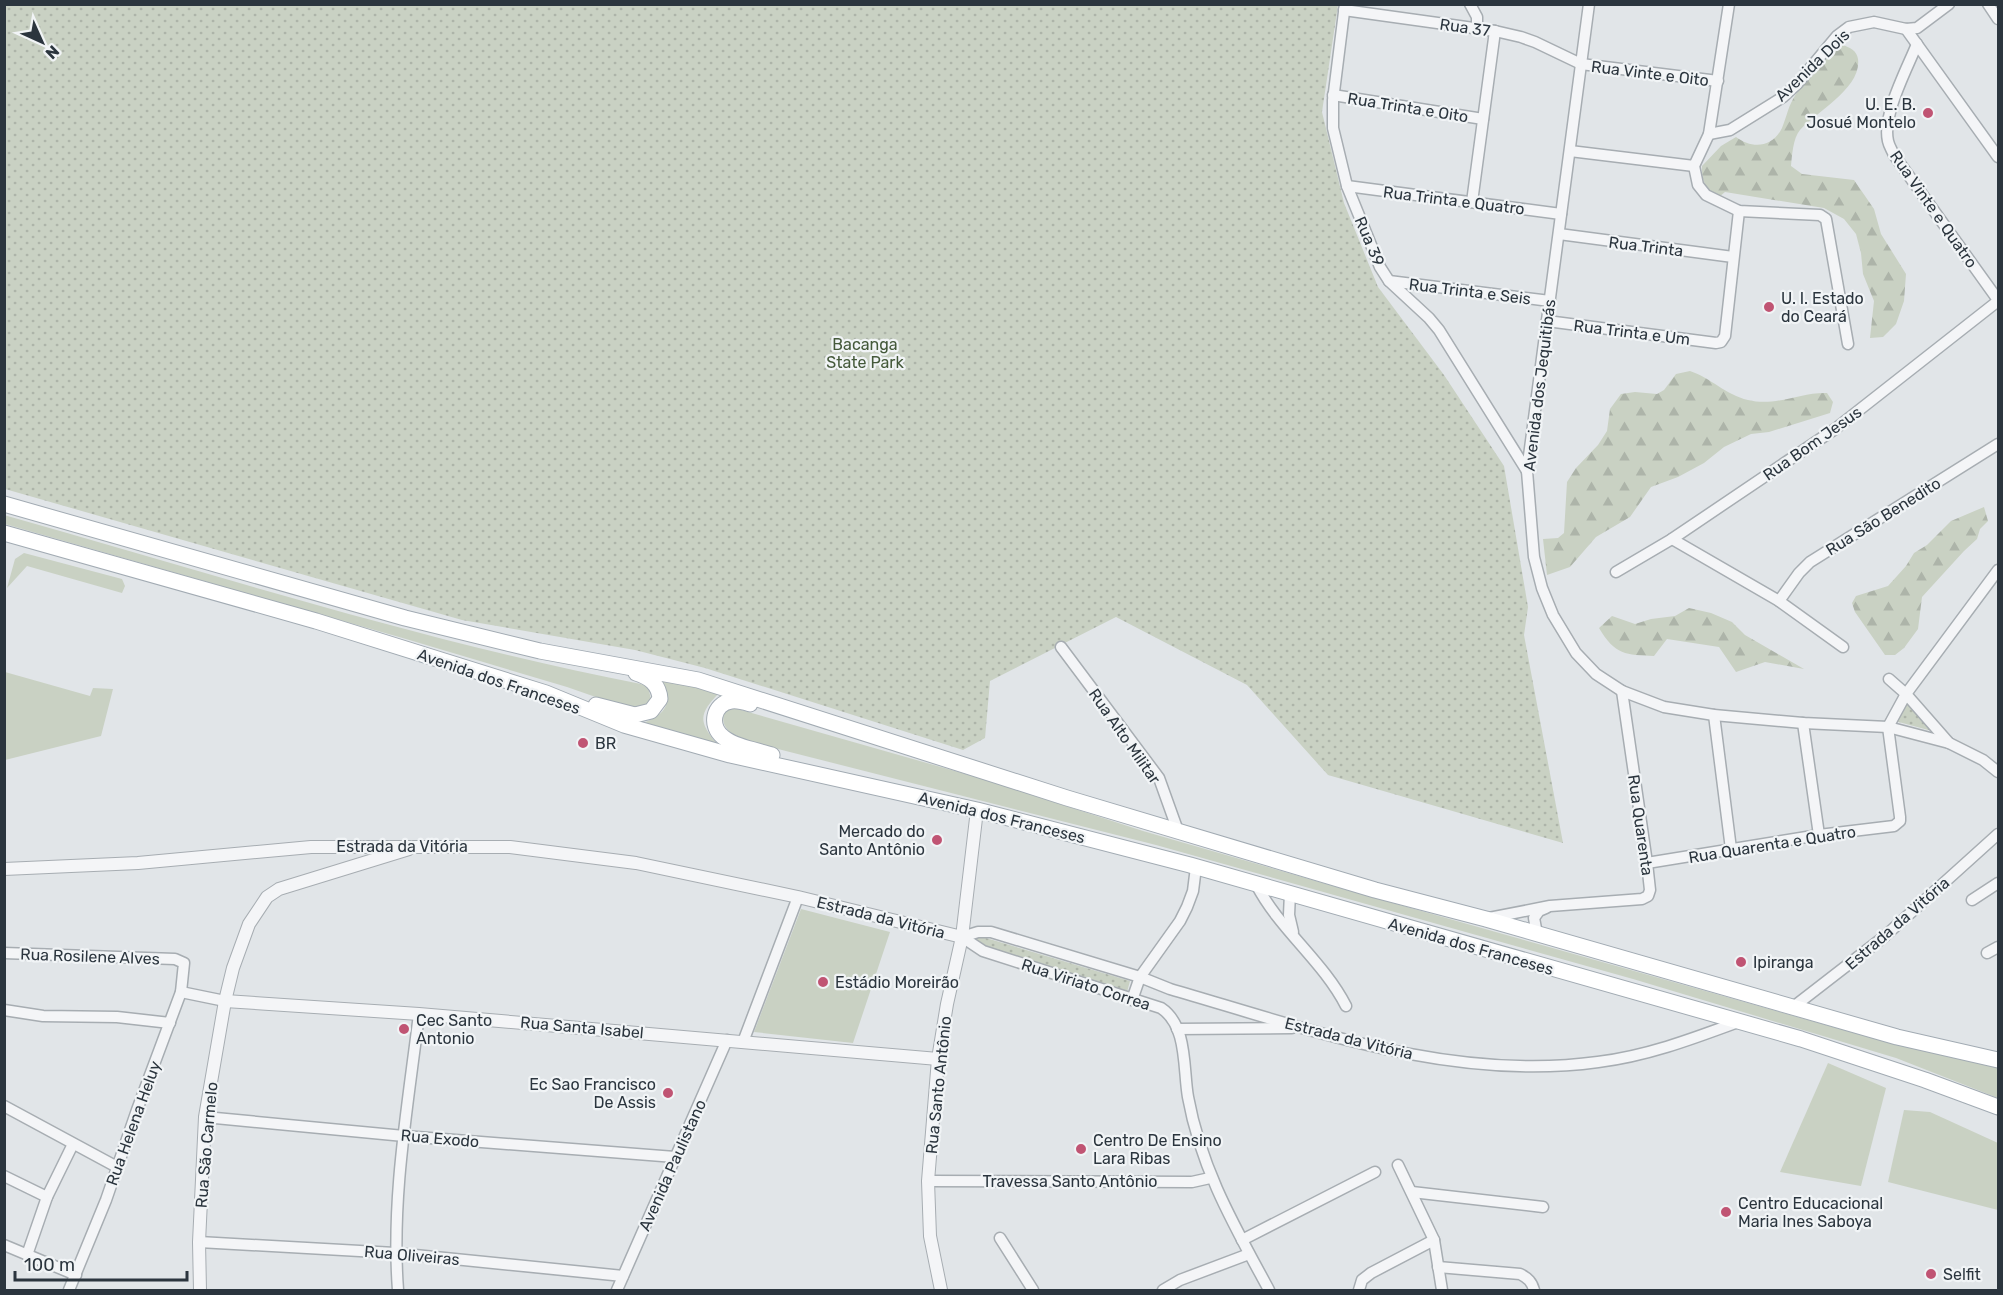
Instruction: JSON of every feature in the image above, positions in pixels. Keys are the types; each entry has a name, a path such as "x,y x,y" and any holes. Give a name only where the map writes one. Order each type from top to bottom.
{"main road":[{"name":"Avenida dos Franceses","path":"4,504 405,618 540,651 698,680 876,738 1375,890 1486,919 1897,1037 1998,1060"},
{"name":"Avenida dos Franceses","path":"4,533 316,621 546,693 624,725 730,756 977,810 1290,893 1738,1022 1869,1062 1998,1107"},
{"path":"540,651 644,675 655,684 660,699 651,711 635,715 546,693"},
{"path":"852,781 728,741 716,729 715,714 722,705 737,700 876,738"}],"street":[{"path":"1470,4 1477,17 1477,29"},
{"name":"Avenida dos Jequitibás","path":"1589,4 1527,471 1534,557 1549,606 1569,642 1587,666 1606,682 1622,691 1664,707 1713,715 1803,723 1888,727 1949,742"},
{"path":"1729,4 1709,134 1694,166 1696,179 1701,190 1739,211 1821,215 1826,219 1848,344"},
{"path":"1906,29 1917,28 1924,24 1949,4"},
{"path":"1988,4 1998,19"},
{"name":"Rua 37","path":"1344,7 1495,31 1535,42 1581,64"},
{"name":"Rua 39","path":"1344,7 1334,95 1333,128 1347,186 1380,267 1389,281 1439,330 1527,471"},
{"name":"Avenida Dois","path":"1709,134 1730,130 1783,97 1797,84 1837,36 1849,27 1874,22 1906,29"},
{"path":"1906,29 1998,157"},
{"name":"Rua Trinta e Oito","path":"1472,202 1495,31"},
{"name":"Rua Vinte e Quatro","path":"1917,44 1891,111 1888,141 1894,154 1998,301"},
{"name":"Rua Vinte e Oito","path":"1581,64 1718,81"},
{"name":"Rua Trinta e Oito","path":"1334,95 1483,119"},
{"path":"1570,151 1694,166"},
{"name":"Rua Trinta e Quatro","path":"1347,186 1562,214"},
{"path":"1733,257 1739,211"},
{"name":"Rua Trinta","path":"1559,234 1733,257"},
{"name":"Rua Trinta e Um","path":"1547,321 1721,342 1725,336 1733,257"},
{"name":"Rua Trinta e Seis","path":"1389,281 1550,301"},
{"name":"Rua Bom Jesus","path":"1616,572 1672,539 1834,429 1998,301"},
{"name":"Rua São Benedito","path":"1779,601 1810,562 1998,444"},
{"path":"1672,539 1779,601 1843,647"},
{"path":"1888,727 1906,694 1998,570"},
{"name":"Rua Alto Militar","path":"1060,647 1159,778 1178,831"},
{"path":"1889,679 1906,694 1949,742 1983,760 1998,772"},
{"name":"Rua Quarenta","path":"1486,919 1550,906 1645,898 1650,890 1622,691"},
{"path":"1713,715 1731,849"},
{"path":"1803,723 1819,835"},
{"name":"Rua Quarenta e Quatro","path":"1647,863 1819,835 1894,826 1900,817 1888,727"},
{"name":"Rua Santo Antônio","path":"941,1290 930,1236 928,1181 938,1059 962,937 977,810"},
{"name":"Estrada da Vitória","path":"1792,1008 1876,944 1998,834"},
{"name":"Rua São Carmelo","path":"200,1290 199,1242 205,1117 225,1001 243,939 258,907 279,889 418,846"},
{"name":"Estrada da Vitória","path":"4,869 138,863 311,847 510,847 636,863 798,897 962,937 978,932 991,932 1140,977 1170,989 1358,1044 1444,1059 1524,1066 1598,1062 1677,1044 1738,1022"},
{"path":"1132,1000 1140,977 1184,914 1193,891 1196,867"},
{"path":"1972,900 1998,883"},
{"path":"1256,884 1270,907 1333,984 1346,1006"},
{"path":"1290,893 1289,915 1294,935"},
{"path":"743,1042 798,897"},
{"path":"1538,934 1534,918 1539,911 1550,906"},
{"name":"Rua Viriato Correa","path":"962,937 983,951 1161,1008 1171,1016 1177,1029 1182,1051 1198,1144 1210,1178 1269,1290"},
{"path":"1987,952 1998,947"},
{"name":"Rua Rosilene Alves","path":"4,953 175,959"},
{"name":"Rua Helena Heluy","path":"69,1290 106,1200 182,992 184,963 175,959"},
{"path":"182,992 225,1001"},
{"name":"Rua Santa Isabel","path":"225,1001 419,1014 938,1059"},
{"path":"4,1010 44,1016 117,1017 170,1023"},
{"path":"398,1290 395,1253 404,1136 419,1014"},
{"path":"1177,1029 1304,1028"},
{"name":"Avenida Paulistano","path":"617,1290 727,1040"},
{"path":"4,1107 117,1167"},
{"name":"Rua Exodo","path":"205,1117 404,1136 675,1157"},
{"path":"27,1255 47,1197 73,1144"},
{"path":"1398,1164 1434,1240 1442,1290"},
{"path":"1242,1240 1375,1172"},
{"path":"4,1176 47,1197"},
{"name":"Travessa Santo Antônio","path":"928,1181 1192,1182 1210,1178"},
{"path":"1412,1192 1543,1207"},
{"path":"1000,1238 1033,1290"},
{"path":"1359,1290 1362,1280 1371,1273 1434,1240"},
{"name":"Rua Oliveiras","path":"199,1242 395,1253 623,1276"},
{"path":"4,1245 76,1275"},
{"path":"1166,1289 1249,1254"},
{"path":"1438,1267 1520,1274 1528,1278 1534,1290"}],"green space":[{"name":"Bacanga State Park","path":"4,5 1338,5 1322,112 1344,203 1378,287 1444,375 1504,466 1528,607 1524,635 1563,843 1328,775 1247,685 1116,617 990,681 985,738 963,750 705,668 635,650 462,620 5,489"},
{"path":"1842,45 1855,52 1858,59 1853,80 1837,99 1800,130 1794,142 1791,166 1802,174 1854,180 1874,209 1881,234 1906,274 1904,301 1896,324 1883,337 1870,338 1874,301 1863,274 1856,234 1844,219 1824,208 1725,192 1719,197 1708,188 1702,176 1702,166 1721,146 1736,137 1755,145 1773,140 1782,128 1791,103 1800,88 1835,48"},
{"path":"1690,371 1748,400 1768,402 1827,393 1833,402 1830,413 1769,432 1751,434 1724,447 1704,463 1678,477 1651,487 1630,517 1596,537 1570,567 1547,575 1543,539 1558,538 1564,533 1567,482 1607,431 1610,409 1621,394 1635,392 1657,394 1664,390 1676,374"},
{"path":"1984,507 1988,521 1980,529 1977,539 1922,597 1918,629 1904,648 1895,655 1885,655 1855,612 1852,603 1856,596 1888,586 1914,553 1927,545 1951,521"},
{"path":"4,515 401,628 641,684 648,687 651,699 643,708 630,709 567,687 406,639 5,524"},
{"path":"24,553 122,579 125,586 122,593 27,566 7,588 15,559"},
{"path":"1689,608 1711,613 1732,622 1745,635 1804,669 1765,662 1736,672 1719,647 1667,639 1654,656 1629,654 1610,644 1599,628 1612,616 1635,624 1675,616"},
{"path":"5,672 90,696 93,688 113,689 101,736 5,760"},
{"path":"660,677 719,693 703,718 706,729 717,744 641,724 657,716 666,707 666,694"},
{"path":"1906,703 1932,731 1895,721"},
{"path":"734,708 983,779 1143,831 1347,890 1865,1036 1998,1067 1998,1098 1896,1058 1633,979 1156,845 740,738 726,727 723,720 725,711"},
{"name":"Estádio Moreirão","path":"801,909 890,932 853,1043 754,1032"},
{"path":"976,935 1130,981 1127,992 974,945"},
{"path":"1828,1063 1886,1088 1861,1186 1780,1172"},
{"path":"1904,1110 1930,1112 1998,1143 1998,1210 1888,1182"}],"place":[{"name":"U. E. B. Josué Montelo","path":"1928,113"},
{"name":"U. I. Estado do Ceará","path":"1769,307"},
{"name":"BR","path":"583,743"},
{"name":"Mercado do Santo Antônio","path":"937,840"},
{"name":"Ipiranga","path":"1741,962"},
{"name":"Estádio Moreirão","path":"823,982"},
{"name":"Cec Santo Antonio","path":"404,1029"},
{"name":"Ec Sao Francisco De Assis","path":"668,1093"},
{"name":"Centro De Ensino Lara Ribas","path":"1081,1149"},
{"name":"Centro Educacional Maria Ines Saboya","path":"1726,1212"},
{"name":"Selfit","path":"1931,1274"}]}
